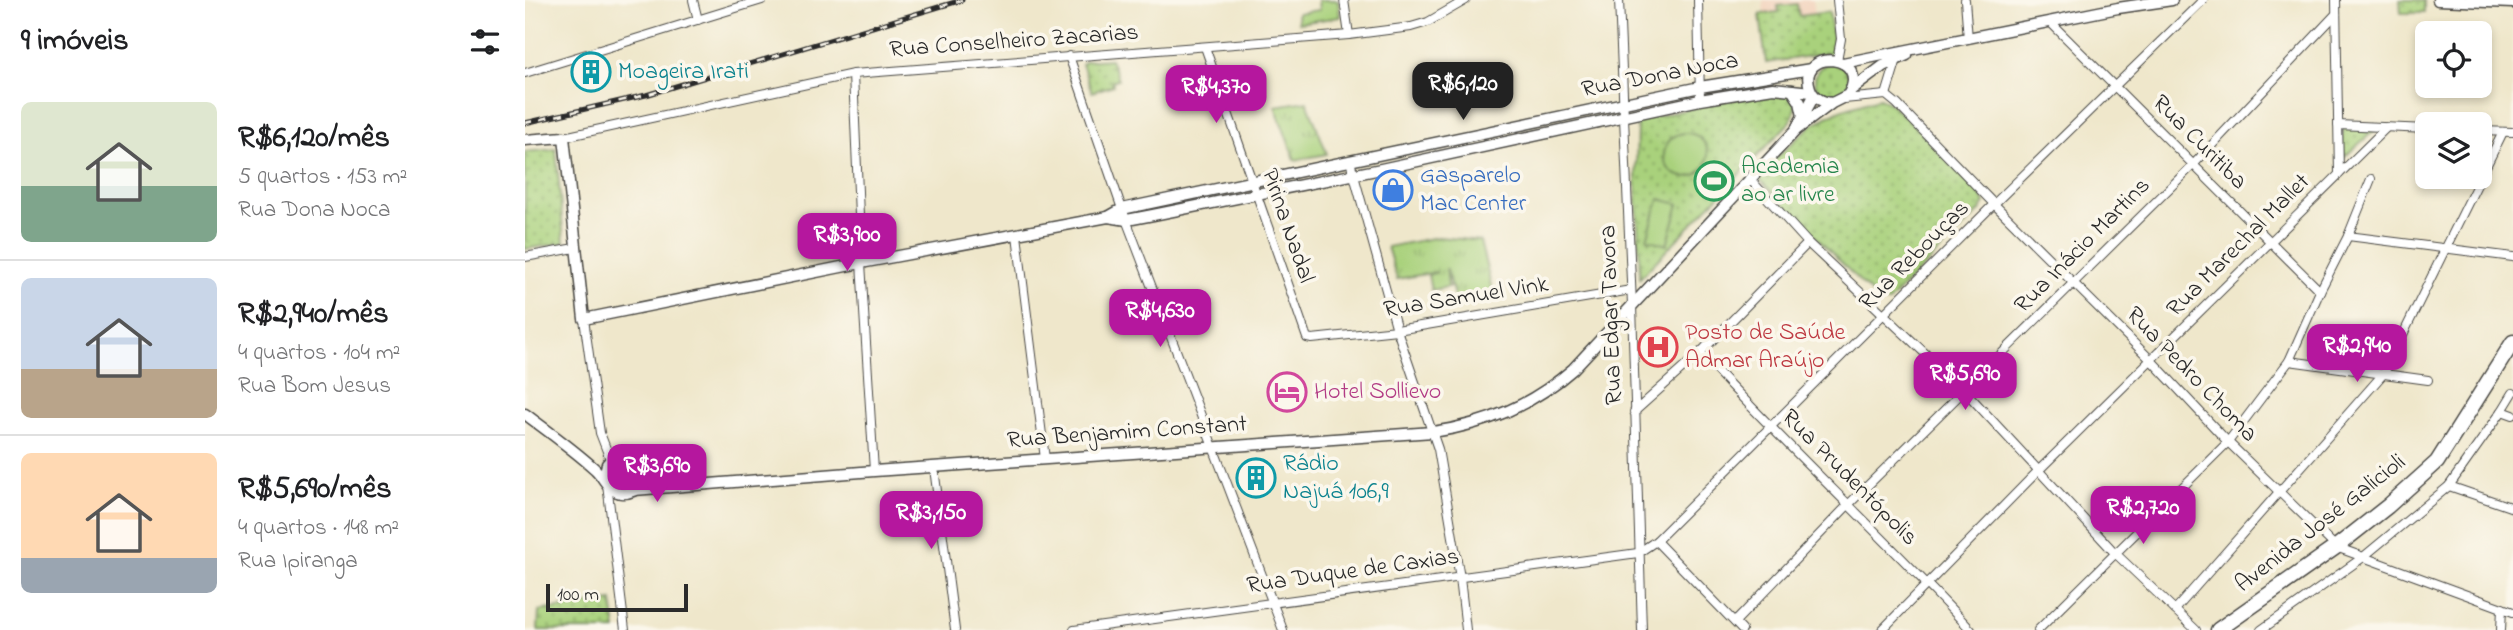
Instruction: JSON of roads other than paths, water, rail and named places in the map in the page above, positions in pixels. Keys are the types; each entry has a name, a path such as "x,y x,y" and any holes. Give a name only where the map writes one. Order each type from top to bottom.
{"highway":[{"name":"Avenida José Galicioli","path":"2218,630 2336,547 2388,506 2437,462 2513,342"}],"main road":[{"path":"1923,48 1883,66 1832,103 1825,103 1813,94 1809,76 1811,69 1822,60 1840,61 1923,48 2172,0"},
{"path":"2438,0 2513,3"},
{"path":"1840,61 1852,75 1847,94"},
{"name":"Rua Dona Noca","path":"584,318 1108,217 1255,194 1353,174 1700,87 1811,69"},
{"name":"Rua Dona Noca","path":"1125,214 1250,181 1350,161 1624,118 1700,100 1773,88 1813,94"},
{"path":"1792,90 1800,102 1803,116"},
{"name":"Rua Benjamim Constant","path":"1796,130 1813,94"},
{"name":"Rua Benjamim Constant","path":"634,490 1462,428 1523,405 1551,389 1573,369 1796,130 1832,103"},
{"path":"525,140 564,137 584,318"},
{"path":"525,414 577,453 610,488 622,493 634,490 642,480 639,462 629,455 614,456 608,462 605,480"},
{"path":"577,453 608,462"},
{"name":"Rua Benjamim Constant","path":"643,474 676,486"}],"street":[{"path":"693,0 698,20"},
{"path":"525,73 762,0"},
{"path":"1344,0 1349,35"},
{"name":"Rua Conselheiro Zacarias","path":"564,137 853,74 1349,35 1411,27 1428,22 1466,0"},
{"name":"Rua Edgar Tavora","path":"1619,0 1642,630"},
{"path":"1698,0 1700,100"},
{"path":"1837,0 1840,61"},
{"path":"1965,0 1968,39"},
{"name":"Rua Rebouças","path":"1638,553 1656,541 2203,0"},
{"path":"2336,0 2339,174"},
{"name":"Rua Inácio Martins","path":"1735,622 1849,504 2193,165 2336,14"},
{"name":"Rua Curitiba","path":"2050,22 2320,291"},
{"name":"Pirina Nadal","path":"1205,47 1307,338"},
{"path":"1069,56 1212,448 1283,630"},
{"path":"1847,94 1886,95 1897,59"},
{"path":"853,74 860,263 874,471"},
{"name":"Rua Pedro Choma","path":"1886,95 2151,360 2228,442 2336,547 2513,612"},
{"path":"2338,125 2415,128"},
{"name":"Rua Marechal Mallet","path":"1882,630 2039,470 2387,127"},
{"path":"2175,610 2384,373 2508,132"},
{"path":"1350,161 1397,330 1438,449 1466,630"},
{"path":"1749,178 1808,243 1964,390 2115,553 2196,630"},
{"path":"2038,630 2228,442 2289,361 2348,236 2371,179"},
{"path":"1017,235 1045,459"},
{"path":"2348,236 2513,257"},
{"path":"1634,412 1700,353 1808,243"},
{"path":"525,257 575,248"},
{"name":"Rua Samuel Vink","path":"1307,338 1397,330 1631,290"},
{"path":"584,318 600,433 608,462"},
{"name":"Rua Prudentópolis","path":"1700,353 1770,428 1929,584 1971,630"},
{"path":"2289,361 2428,380"},
{"path":"2261,630 2362,558 2449,486 2513,393"},
{"path":"2503,411 2513,415"},
{"path":"935,468 955,630"},
{"path":"605,480 625,630"},
{"path":"2449,486 2513,508"},
{"path":"610,509 622,493"},
{"path":"1656,541 1742,630"},
{"name":"Rua Duque de Caxias","path":"1074,630 1638,553"},
{"path":"2501,630 2502,608"}],"railway":[{"path":"525,123 646,95 962,0"}],"place":[{"name":"Moageira Irati","path":"591,72"},
{"name":"Academia ao ar livre","path":"1714,181"},
{"name":"Gasparelo Mac Center","path":"1393,190"},
{"name":"Posto de Saúde Admar Araújo","path":"1658,347"},
{"name":"Hotel Sollievo","path":"1287,392"},
{"name":"Rádio Najuá 106,9","path":"1256,478"}]}
